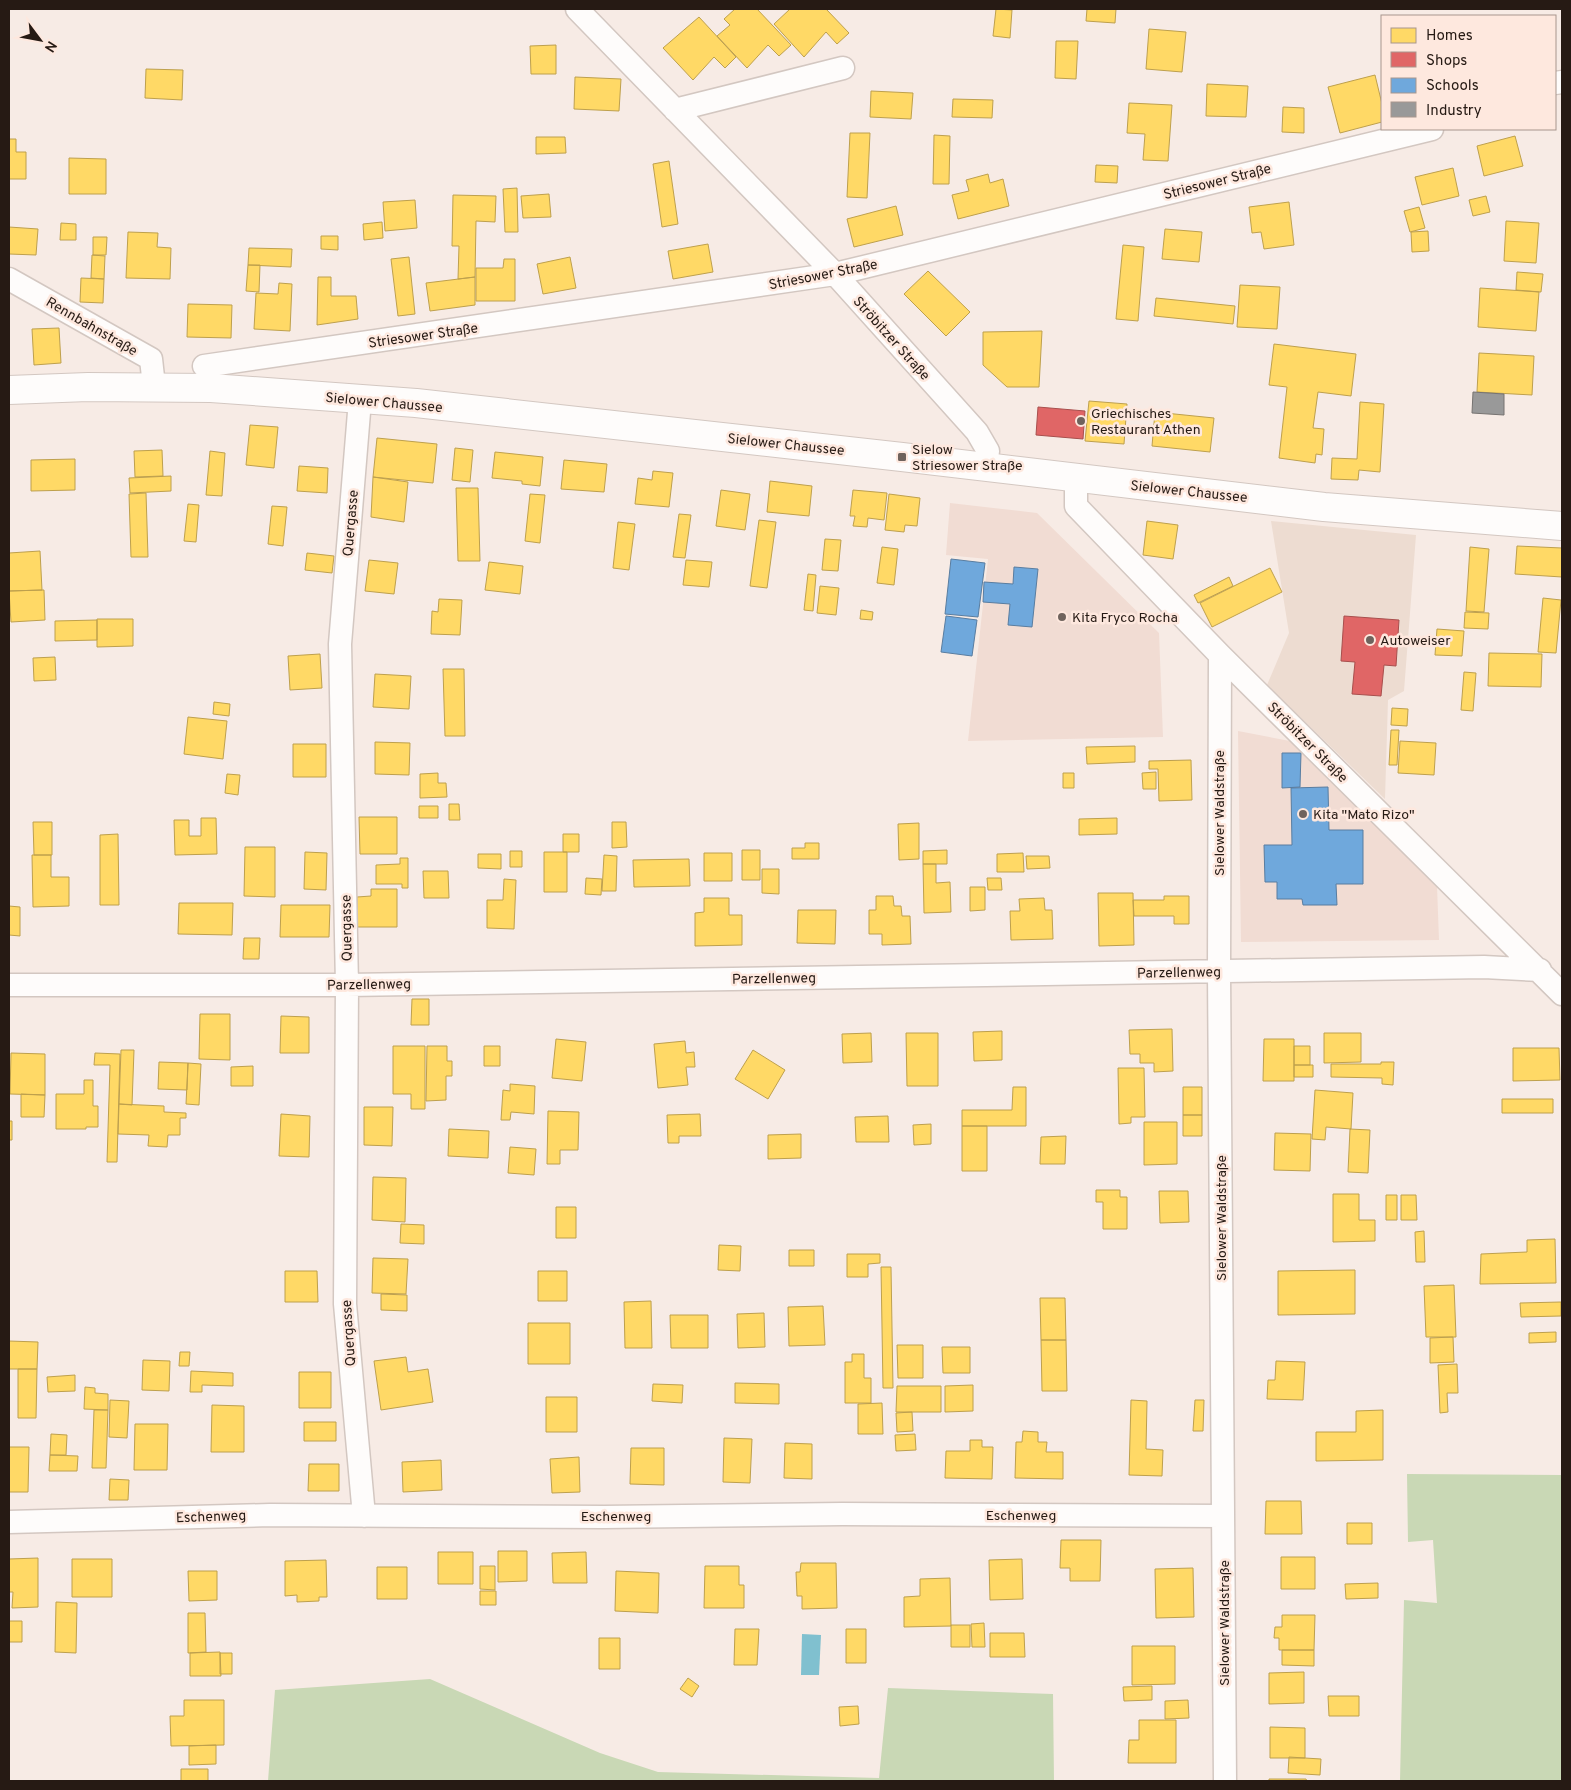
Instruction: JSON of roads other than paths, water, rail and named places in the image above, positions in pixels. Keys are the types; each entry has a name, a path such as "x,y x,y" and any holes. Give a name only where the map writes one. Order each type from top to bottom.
{"main road":[{"name":"Sielower Chaussee","path":"9,390 154,386 211,388 426,404 1324,506 1562,526"}],"street":[{"name":"Ströbitzer Straße","path":"577,9 834,274 977,432 988,451 986,467"},
{"path":"675,110 843,68"},
{"name":"Striesower Straße","path":"204,366 834,274 1428,130"},
{"name":"Rennbahnstraße","path":"9,279 151,359 154,386"},
{"name":"Quergasse","path":"360,400 340,644 347,984 345,1304 364,1516"},
{"name":"Ströbitzer Straße","path":"1076,478 1076,506 1220,655 1540,970 1562,994"},
{"name":"Sielower Waldstraße","path":"1220,655 1219,972 1225,1781"},
{"name":"Parzellenweg","path":"9,985 347,984 1484,967 1540,970"},
{"name":"Eschenweg","path":"9,1522 270,1514 604,1517 842,1514 1223,1516"}],"water":[{"path":"802,1634 821,1635 819,1675 801,1675"}],"place":[{"name":"Griechisches Restaurant Athen","path":"1081,421"},
{"name":"Sielow Striesower Straße","path":"902,457"},
{"name":"Kita Fryco Rocha","path":"1062,617"},
{"name":"Autoweiser","path":"1370,640"},
{"name":"Kita \"Mato Rizo\"","path":"1303,814"}]}
